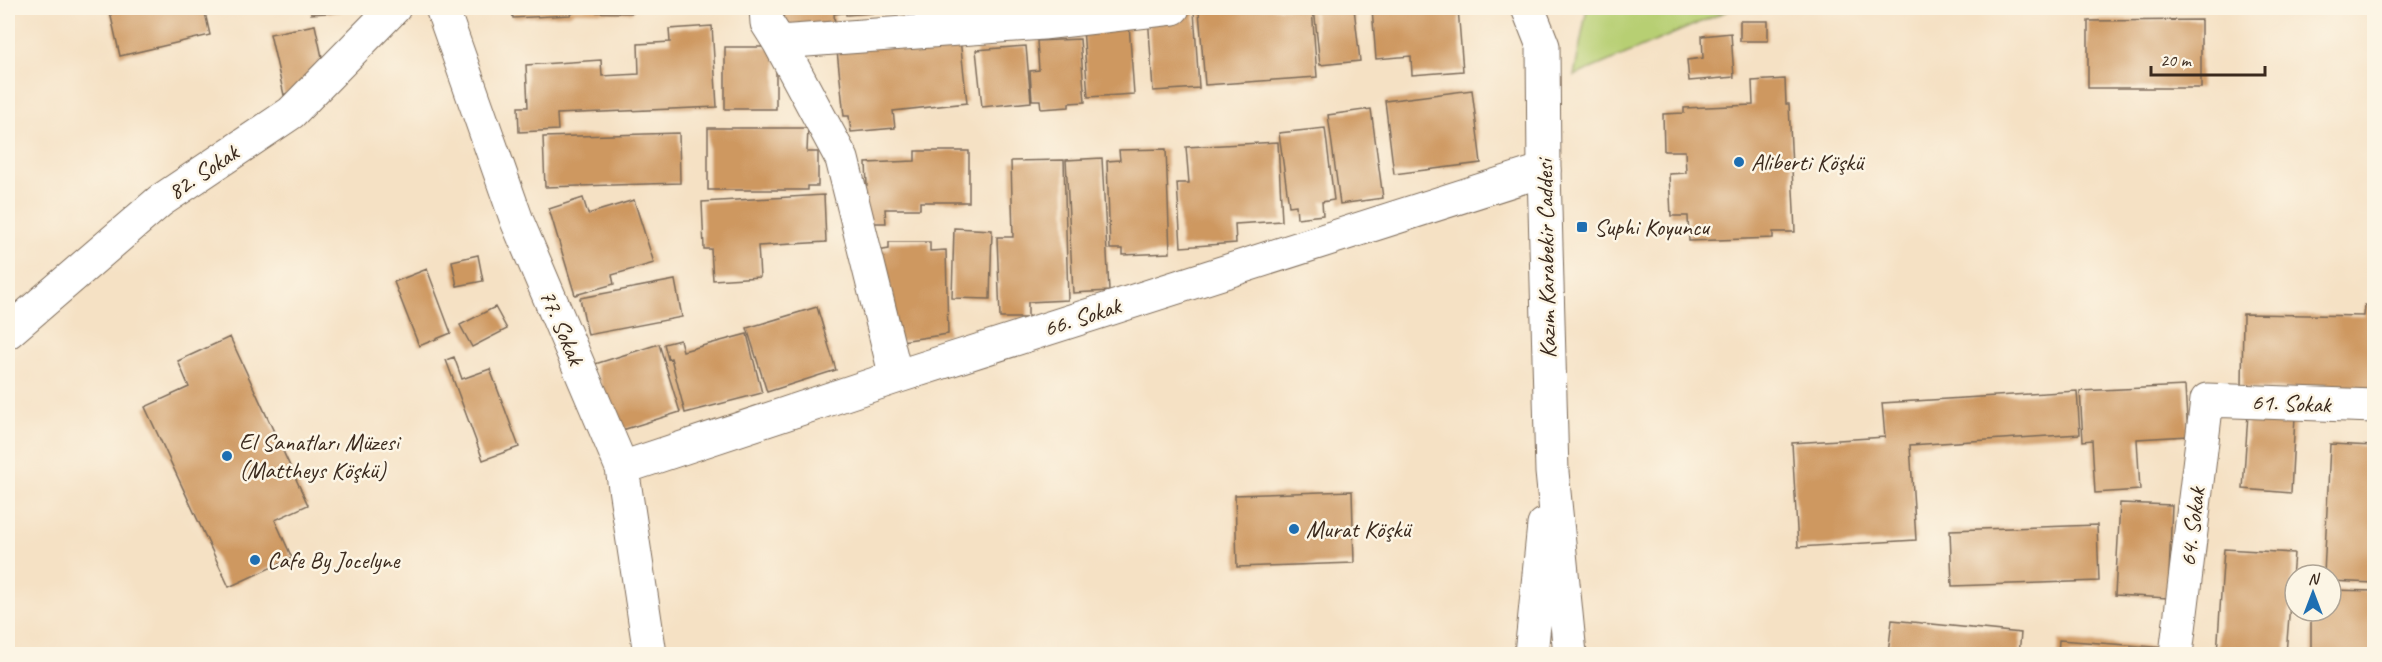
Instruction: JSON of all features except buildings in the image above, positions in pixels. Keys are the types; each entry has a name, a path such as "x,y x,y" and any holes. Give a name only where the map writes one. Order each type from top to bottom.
{"street":[{"name":"82. Sokak","path":"8,332 159,201 291,113 394,8"},
{"name":"77. Sokak","path":"442,8 517,221 622,468 650,654"},
{"path":"766,8 767,23 842,159 896,377"},
{"path":"779,42 1042,15 1173,8"},
{"name":"Kazım Karabekir Caddesi","path":"1528,8 1542,46"},
{"name":"Kazım Karabekir Caddesi","path":"1549,8 1542,46 1552,472 1570,654"},
{"name":"66. Sokak","path":"622,468 896,377 1544,170"},
{"name":"61. Sokak","path":"2207,400 2374,406"},
{"name":"64. Sokak","path":"2176,654 2207,400"},
{"name":"Kazım Karabekir Caddesi","path":"1531,654 1539,564 1552,472"}],"green space":[{"path":"1587,8 1734,8 1574,76"}],"place":[{"name":"Aliberti Köşkü","path":"1739,162"},
{"name":"Suphi Koyuncu","path":"1582,227"},
{"name":"El Sanatları Müzesi (Mattheys Köşkü)","path":"227,456"},
{"name":"Murat Köşkü","path":"1294,529"},
{"name":"Cafe By Jocelyne","path":"255,560"}]}
